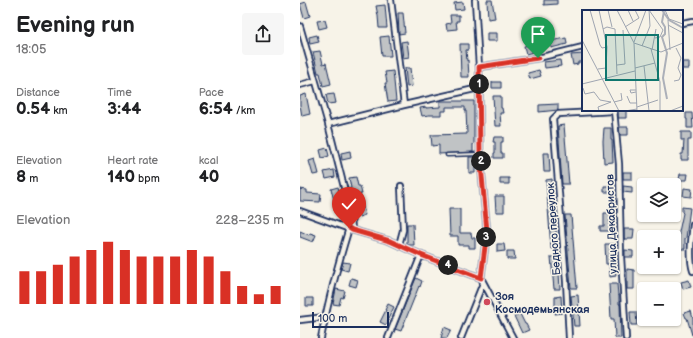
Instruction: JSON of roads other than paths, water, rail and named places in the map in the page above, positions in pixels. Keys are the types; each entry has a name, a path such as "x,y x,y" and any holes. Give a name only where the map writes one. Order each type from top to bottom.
{"street":[{"path":"390,0 404,105"},
{"path":"475,0 479,67 480,154 487,231 481,278 512,338"},
{"path":"683,23 693,21"},
{"path":"300,26 328,124 351,215 351,229 336,270 321,338"},
{"path":"479,67 538,58 582,47"},
{"path":"300,85 315,81"},
{"path":"328,124 479,88"},
{"name":"Бедного переулок","path":"569,338 553,119 558,114 614,111"},
{"name":"улица Декабристов","path":"614,111 626,338"},
{"path":"399,245 402,230 401,186"},
{"path":"300,211 390,241 421,255 481,278"},
{"path":"693,225 692,244 690,250 691,266 693,271"},
{"path":"388,338 421,255"},
{"path":"461,338 483,283"},
{"path":"300,320 325,317"}],"lane":[{"path":"447,155 480,154"}],"place":[{"name":"Зоя Космодемьянская","path":"487,302"}]}
